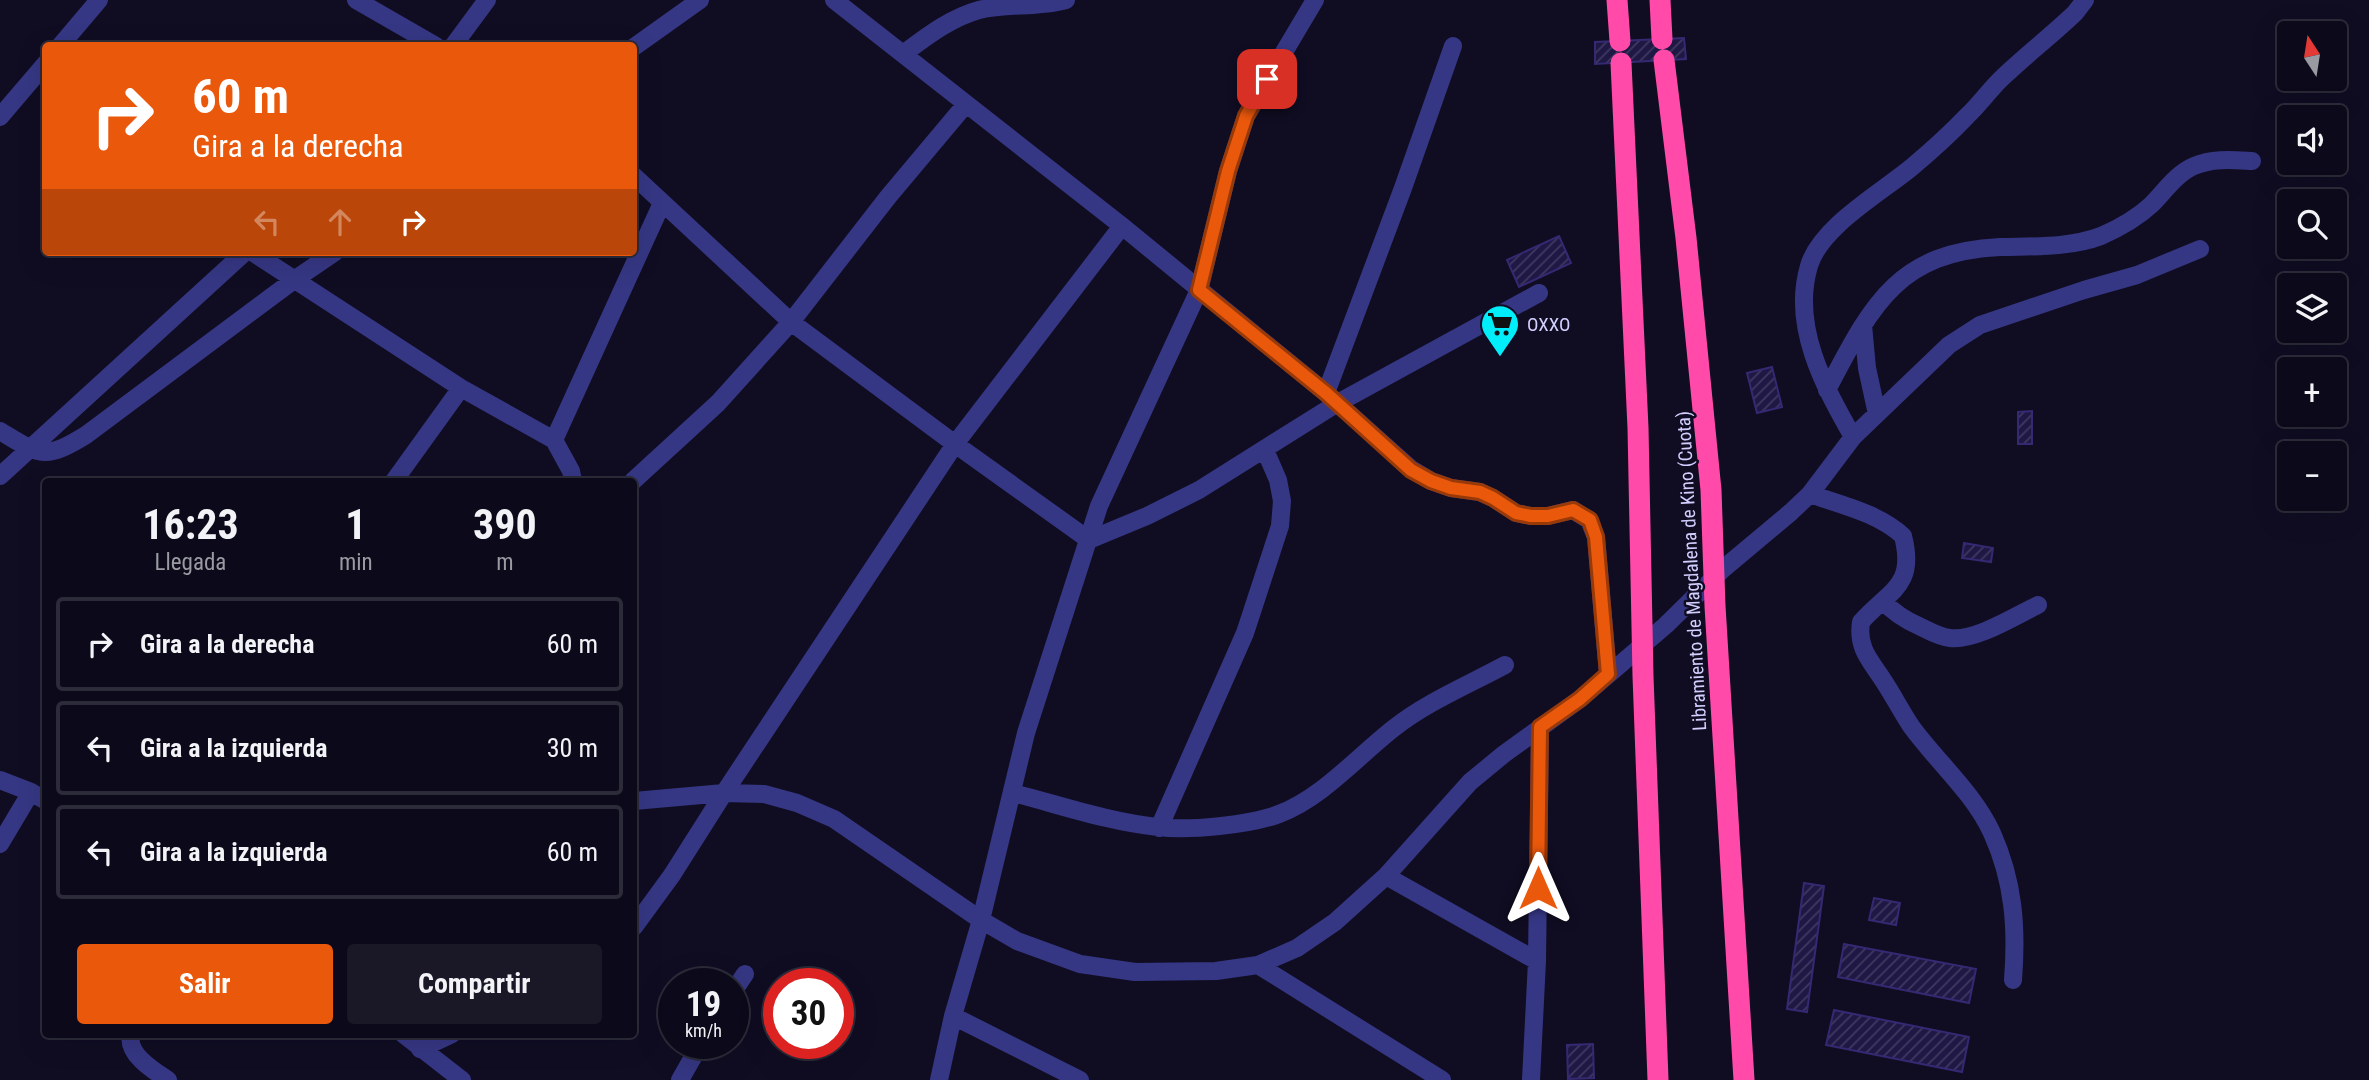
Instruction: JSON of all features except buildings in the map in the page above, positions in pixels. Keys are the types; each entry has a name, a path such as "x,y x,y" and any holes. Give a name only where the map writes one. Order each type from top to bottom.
{"highway":[{"path":"1617,0 1620,41"},
{"path":"1660,0 1662,38"},
{"name":"Libramiento de Magdalena de Kino (Cuota)","path":"1664,61 1705,420 1744,1080"},
{"path":"1621,63 1638,428 1641,620 1658,1080"}],"street":[{"path":"63,42 99,0"},
{"path":"356,0 429,42"},
{"path":"456,42 487,0"},
{"path":"637,45 700,0"},
{"path":"834,0 1122,226 1331,398 1411,470 1451,488 1480,492 1516,513 1548,516 1573,510 1590,520 1596,537 1608,674"},
{"path":"902,54 936,30 979,10 1048,5 1066,0"},
{"path":"939,1080 1026,733 1099,506 1199,290 1228,171 1246,116 1315,0"},
{"path":"1853,437 1816,364 1804,304 1810,261 1821,243 1854,211 1911,168 1967,116 2002,77 2075,13 2085,0"},
{"path":"1331,398 1452,46"},
{"path":"0,117 42,68"},
{"path":"636,478 718,402 791,322 888,197 966,104"},
{"path":"1827,390 1863,326 1890,287 1920,267 1948,254 1974,249 2058,245 2102,235 2149,207 2168,186 2191,167 2210,161 2252,161"},
{"path":"637,179 791,322 1089,540"},
{"path":"554,440 663,203"},
{"path":"637,923 672,875 955,444 1122,226"},
{"path":"637,801 724,793 764,794 797,803 834,819 1017,942 1080,964 1135,972 1167,973 1216,971 1258,965 1297,948 1335,922 1386,876 1470,782 1580,699 1810,494 1853,437 1950,345 1980,325 2137,275 2200,249"},
{"path":"0,476 241,256"},
{"path":"258,256 461,388 554,440 572,478"},
{"path":"0,431 40,453 53,453 63,449 86,435 329,256"},
{"path":"1089,540 1147,516 1199,490 1265,450 1331,398 1539,293"},
{"path":"1863,326 1867,368 1877,414"},
{"path":"396,478 461,388"},
{"path":"1159,828 1245,633 1280,526 1282,501 1278,480 1265,450"},
{"path":"1810,494 1878,519 1903,536 1906,562 1903,582 1861,622 1861,645 1910,725 1965,790 1991,833 2011,896 2016,934 2012,980"},
{"path":"1883,601 1909,622 1938,635 1953,638 1985,630 2038,605"},
{"path":"1013,793 1159,828 1230,825 1280,814 1301,803 1342,773 1417,712 1505,665"},
{"path":"1531,1080 1537,961 1540,727"},
{"path":"0,780 38,796 0,844"},
{"path":"1386,876 1537,961"},
{"path":"1258,965 1442,1080"},
{"path":"953,1016 1080,1080"},
{"path":"130,1038 133,1050 140,1058 169,1080"},
{"path":"408,1038 462,1080"},
{"path":"421,1049 444,1038"},
{"path":"680,1080 692,1059"}],"place":[{"name":"OXXO","path":"1500,358"}],"route":[{"path":"1267,79 1246,116 1228,171 1199,290 1326,393 1411,470 1451,488 1480,492 1516,513 1548,516 1573,510 1590,520 1596,537 1608,674 1580,699 1540,727 1538,888"}]}
